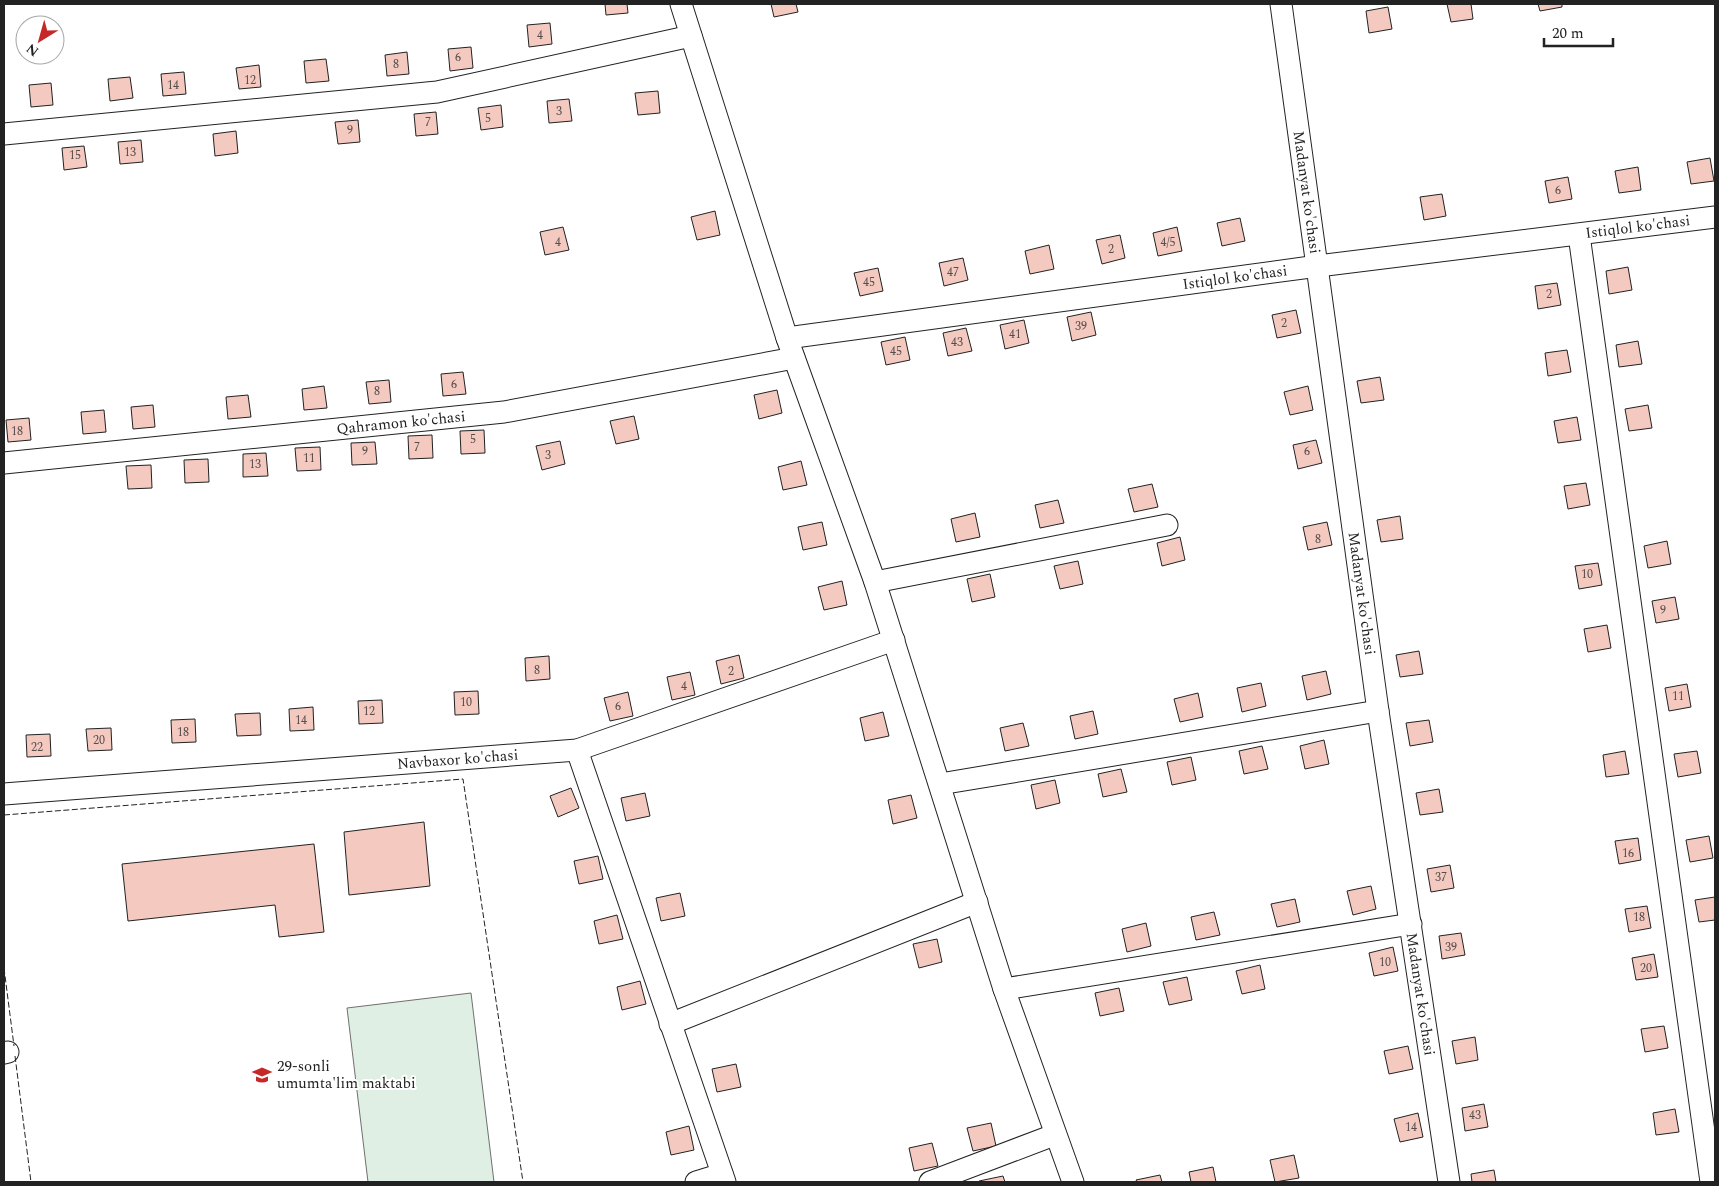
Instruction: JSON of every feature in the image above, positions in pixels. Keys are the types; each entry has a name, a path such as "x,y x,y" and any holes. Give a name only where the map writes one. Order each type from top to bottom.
{"street":[{"path":"681,4 790,348 875,582 1004,989 1054,1135 1073,1182"},
{"name":"Madanyat ko'chasi","path":"1282,4 1378,711 1449,1182"},
{"path":"4,134 437,92 691,36"},
{"name":"Istiqlol ko'chasi","path":"790,348 1318,266 1715,217"},
{"path":"1578,235 1711,1182"},
{"name":"Qahramon ko'chasi","path":"4,463 504,412 790,348"},
{"path":"875,582 1167,524"},
{"name":"Navbaxor ko'chasi","path":"4,794 577,750 894,640"},
{"path":"940,784 1378,711"},
{"path":"577,750 723,1178 696,1182"},
{"path":"670,1024 977,902"},
{"path":"1004,989 1411,924"},
{"path":"930,1182 1054,1135"}],"green space":[{"path":"471,993 494,1182 368,1182 347,1008"}],"building":[{"path":"605,4 627,4 628,13 606,15"},
{"path":"771,4 796,4 798,12 774,17"},
{"path":"1447,4 1471,4 1473,19 1451,22"},
{"path":"1538,4 1562,4 1562,7 1540,11"},
{"path":"1388,7 1392,29 1369,33 1366,11"},
{"path":"550,23 552,44 529,47 527,25"},
{"path":"471,47 473,68 450,71 448,49"},
{"path":"407,52 409,74 387,76 385,55"},
{"path":"326,59 329,81 306,83 304,61"},
{"path":"259,65 261,87 239,89 236,68"},
{"path":"184,72 186,94 163,96 161,74"},
{"path":"130,77 133,98 110,101 108,79"},
{"path":"51,83 53,105 31,107 29,85"},
{"path":"658,91 660,113 638,115 635,93"},
{"path":"569,99 572,121 549,123 547,101"},
{"path":"501,105 503,127 481,130 478,108"},
{"path":"436,112 438,134 416,136 414,114"},
{"path":"358,120 360,142 338,144 335,122"},
{"path":"236,131 238,153 215,156 213,134"},
{"path":"141,140 143,162 120,164 118,142"},
{"path":"84,146 87,167 64,170 62,148"},
{"path":"1710,158 1714,181 1691,184 1687,162"},
{"path":"1638,167 1641,190 1619,193 1615,171"},
{"path":"1568,177 1572,199 1549,203 1545,181"},
{"path":"1442,194 1446,216 1424,220 1420,197"},
{"path":"715,211 720,235 697,240 691,217"},
{"path":"1240,218 1245,241 1222,246 1217,223"},
{"path":"563,227 569,250 545,255 540,232"},
{"path":"1177,227 1182,251 1158,256 1153,233"},
{"path":"1120,235 1125,258 1102,264 1096,240"},
{"path":"1049,245 1054,269 1030,274 1025,251"},
{"path":"963,258 968,280 944,286 939,263"},
{"path":"1628,267 1632,290 1609,294 1606,271"},
{"path":"878,268 883,291 860,296 854,273"},
{"path":"1557,283 1561,305 1538,309 1535,286"},
{"path":"1296,310 1301,333 1277,338 1272,315"},
{"path":"1091,312 1096,335 1072,341 1067,317"},
{"path":"1024,320 1029,343 1005,349 1000,325"},
{"path":"966,328 972,351 948,356 943,333"},
{"path":"905,337 910,360 886,365 881,342"},
{"path":"1638,341 1642,364 1619,367 1616,345"},
{"path":"1567,350 1571,372 1548,376 1545,353"},
{"path":"463,372 466,394 443,396 441,374"},
{"path":"1380,377 1384,400 1361,403 1357,381"},
{"path":"389,380 391,402 369,404 366,382"},
{"path":"324,386 327,408 304,410 302,389"},
{"path":"1308,386 1313,410 1290,415 1284,392"},
{"path":"777,390 782,413 759,419 754,395"},
{"path":"248,395 251,417 228,419 226,397"},
{"path":"153,405 155,427 133,429 131,407"},
{"path":"1648,405 1652,428 1629,431 1625,409"},
{"path":"104,410 106,432 83,434 81,412"},
{"path":"634,416 639,439 616,444 610,421"},
{"path":"1577,417 1581,440 1558,443 1554,421"},
{"path":"29,418 31,440 8,442 6,420"},
{"path":"484,430 485,453 461,454 460,431"},
{"path":"432,435 433,458 409,459 408,436"},
{"path":"1316,440 1322,463 1298,469 1293,445"},
{"path":"560,441 565,464 542,470 536,446"},
{"path":"375,442 377,464 352,465 351,443"},
{"path":"320,447 321,470 297,471 295,448"},
{"path":"266,453 268,476 243,477 243,454"},
{"path":"208,459 209,482 185,483 184,460"},
{"path":"801,461 807,485 783,490 778,467"},
{"path":"151,465 152,488 128,489 126,466"},
{"path":"1586,483 1590,505 1568,509 1564,486"},
{"path":"1152,484 1158,507 1134,512 1128,489"},
{"path":"1058,500 1064,523 1040,528 1035,505"},
{"path":"975,513 980,537 956,542 951,519"},
{"path":"1400,516 1403,539 1381,542 1377,520"},
{"path":"822,522 827,545 803,550 798,527"},
{"path":"1327,522 1332,545 1308,550 1303,527"},
{"path":"1180,537 1185,560 1162,566 1157,543"},
{"path":"1667,541 1671,564 1648,568 1644,546"},
{"path":"1078,561 1083,584 1060,589 1054,566"},
{"path":"1598,563 1602,585 1579,589 1575,566"},
{"path":"990,574 995,597 972,602 967,579"},
{"path":"842,581 847,605 824,610 818,587"},
{"path":"1675,597 1679,619 1656,623 1652,601"},
{"path":"1607,625 1611,648 1588,652 1584,629"},
{"path":"1419,651 1423,674 1400,677 1396,655"},
{"path":"739,655 744,678 721,684 716,661"},
{"path":"549,656 550,679 526,681 525,658"},
{"path":"1326,671 1331,694 1307,700 1302,676"},
{"path":"690,672 695,695 672,700 667,677"},
{"path":"1261,683 1266,706 1242,712 1237,688"},
{"path":"1687,684 1691,707 1669,711 1665,688"},
{"path":"478,691 479,714 455,715 454,692"},
{"path":"628,692 633,716 610,721 604,698"},
{"path":"1198,693 1203,717 1180,722 1174,699"},
{"path":"382,700 383,723 359,724 358,701"},
{"path":"313,707 314,730 290,731 289,709"},
{"path":"1093,711 1098,734 1075,739 1070,716"},
{"path":"883,712 889,736 865,741 860,718"},
{"path":"260,713 261,735 237,736 235,714"},
{"path":"195,719 196,742 172,743 171,720"},
{"path":"1429,720 1433,742 1410,746 1406,723"},
{"path":"1023,723 1029,746 1005,751 1000,728"},
{"path":"111,728 112,750 88,751 86,729"},
{"path":"50,734 51,756 27,757 26,735"},
{"path":"1324,740 1329,764 1305,769 1300,746"},
{"path":"1262,746 1268,769 1244,774 1239,751"},
{"path":"1625,751 1629,774 1606,777 1603,755"},
{"path":"1697,751 1701,773 1678,777 1674,754"},
{"path":"1191,757 1196,780 1172,785 1167,762"},
{"path":"1121,769 1127,792 1103,797 1098,774"},
{"path":"1055,780 1060,803 1036,809 1031,785"},
{"path":"571,788 579,808 558,817 550,796"},
{"path":"1439,789 1443,812 1420,815 1416,793"},
{"path":"645,793 650,816 626,821 621,798"},
{"path":"911,795 917,818 893,824 888,800"},
{"path":"424,822 430,886 349,895 344,832"},
{"path":"1709,836 1713,858 1690,862 1686,840"},
{"path":"1638,838 1641,860 1619,864 1615,841"},
{"path":"314,844 324,932 279,937 275,905 128,921 122,864"},
{"path":"598,856 603,879 579,884 574,861"},
{"path":"1450,865 1454,888 1431,892 1427,869"},
{"path":"1371,886 1376,909 1353,915 1347,891"},
{"path":"680,893 685,916 661,921 656,898"},
{"path":"1715,897 1715,920 1699,922 1695,900"},
{"path":"1295,899 1300,922 1277,927 1271,904"},
{"path":"1647,906 1651,928 1629,932 1625,909"},
{"path":"1214,912 1220,935 1196,940 1191,917"},
{"path":"617,915 623,939 599,944 594,921"},
{"path":"1146,923 1151,946 1127,952 1122,929"},
{"path":"1461,933 1465,955 1442,959 1439,936"},
{"path":"937,939 942,962 919,968 913,944"},
{"path":"1393,947 1398,971 1374,976 1369,953"},
{"path":"1654,954 1658,977 1636,980 1632,958"},
{"path":"1260,965 1265,989 1242,994 1236,971"},
{"path":"1187,977 1192,1000 1169,1005 1163,982"},
{"path":"640,981 646,1004 622,1010 617,987"},
{"path":"1119,988 1124,1011 1100,1016 1095,993"},
{"path":"1664,1026 1668,1048 1645,1052 1641,1029"},
{"path":"1475,1037 1478,1060 1456,1064 1452,1041"},
{"path":"1408,1046 1413,1069 1389,1074 1384,1051"},
{"path":"736,1064 741,1087 717,1092 712,1069"},
{"path":"1484,1104 1488,1127 1465,1131 1462,1108"},
{"path":"1675,1109 1679,1132 1656,1135 1653,1113"},
{"path":"1418,1113 1423,1137 1400,1142 1394,1119"},
{"path":"991,1123 996,1146 973,1151 967,1128"},
{"path":"689,1126 694,1150 671,1155 666,1132"},
{"path":"932,1143 938,1166 914,1171 909,1148"},
{"path":"1294,1155 1299,1178 1275,1182 1270,1160"},
{"path":"1213,1167 1216,1182 1191,1182 1189,1172"},
{"path":"1494,1170 1496,1182 1472,1182 1471,1174"},
{"path":"1160,1175 1162,1182 1137,1182 1136,1180"},
{"path":"1003,1176 1005,1182 979,1181"}],"fence":[{"path":"4,815 463,779 523,1182"},
{"path":"4,968 14,1046"},
{"path":"15,1056 31,1182"}],"place":[{"name":"29-sonli umumta'lim maktabi","path":"262,1075"}]}
